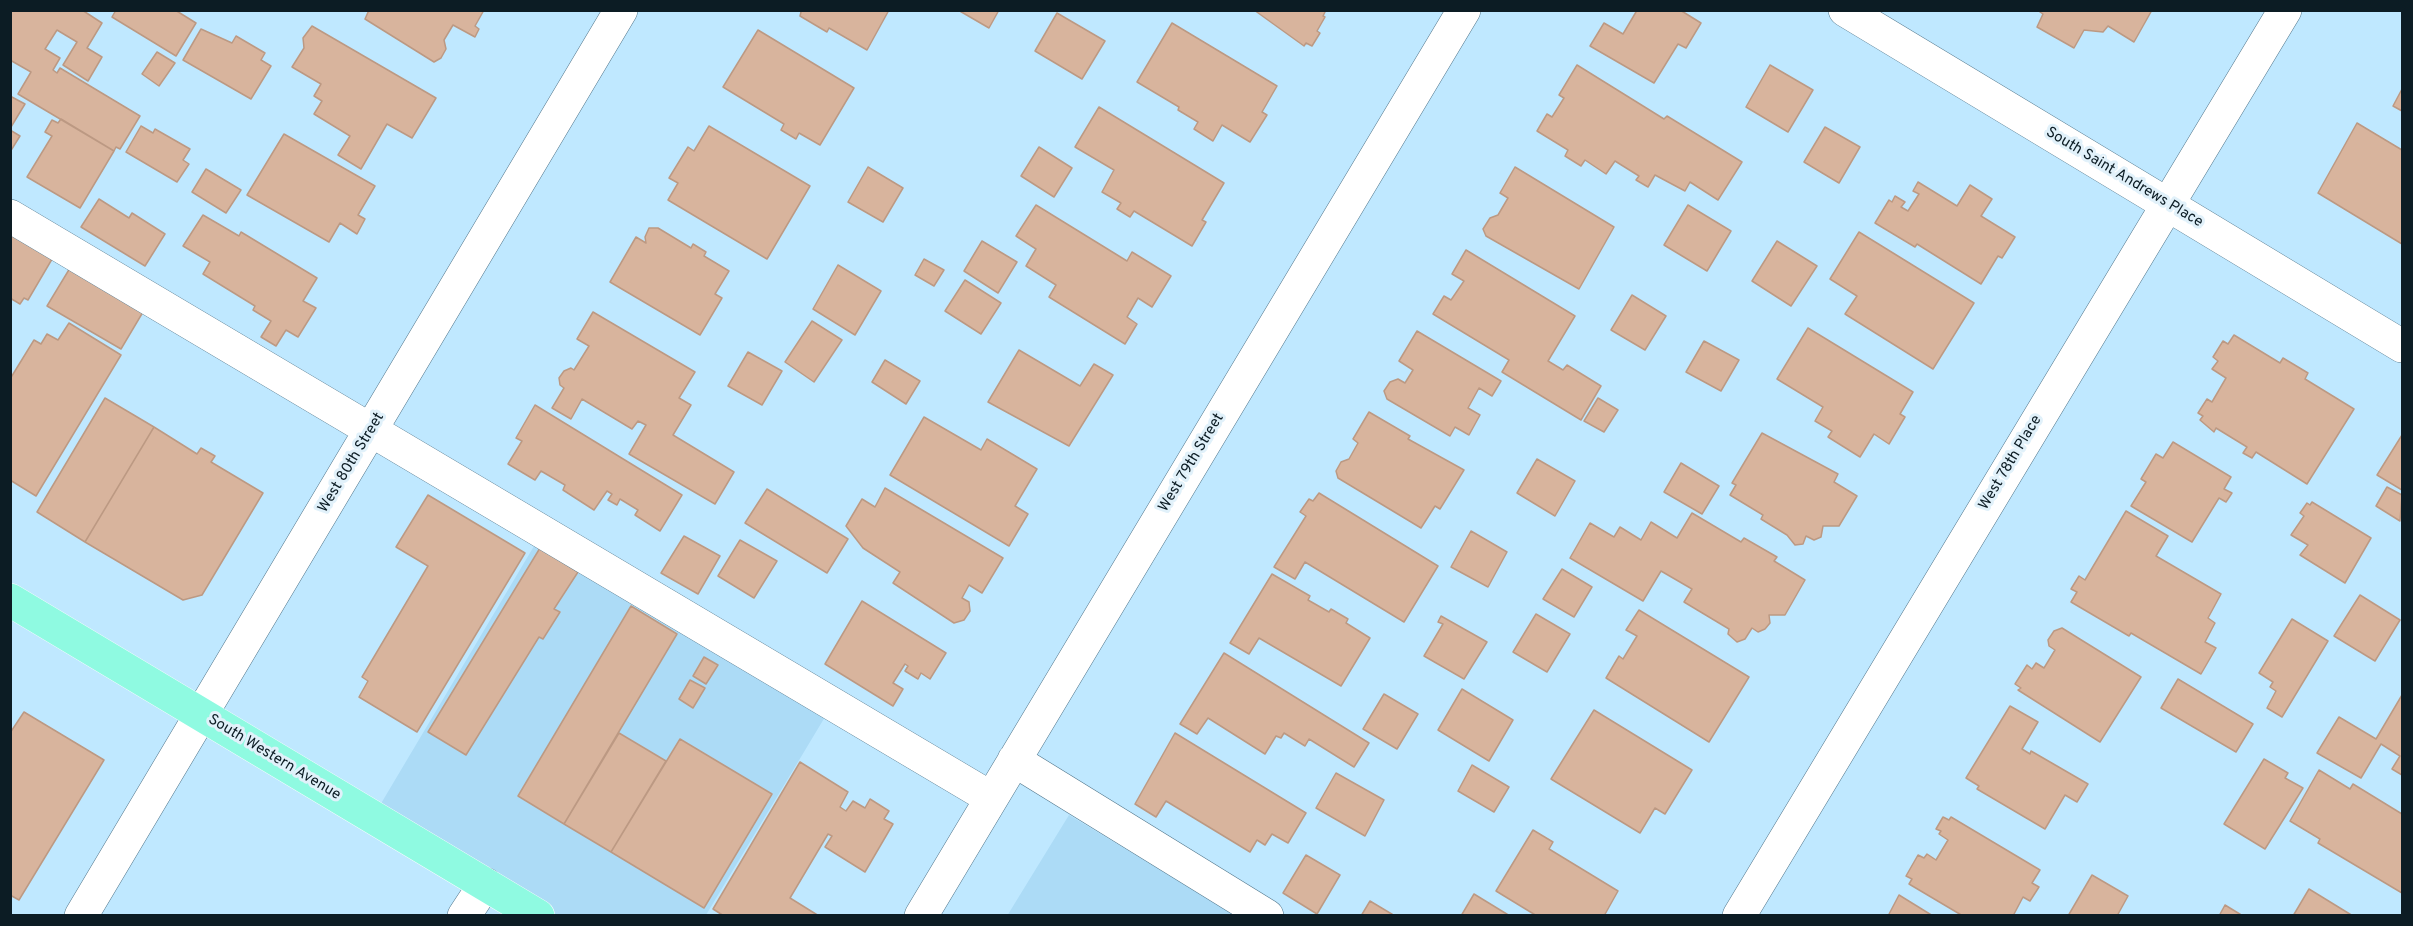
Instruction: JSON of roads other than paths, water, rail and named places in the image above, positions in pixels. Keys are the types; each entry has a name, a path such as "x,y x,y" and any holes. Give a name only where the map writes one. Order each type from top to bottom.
{"main road":[{"name":"South Western Avenue","path":"10,600 538,915"}],"street":[{"name":"West 80th Street","path":"81,915 621,10"},
{"name":"West 79th Street","path":"921,915 1464,10"},
{"name":"South Saint Andrews Place","path":"1845,10 2403,346"},
{"name":"West 78th Place","path":"1739,915 2285,10"},
{"path":"10,216 991,798"},
{"path":"1014,760 1267,915"},
{"path":"464,915 485,884"}]}
